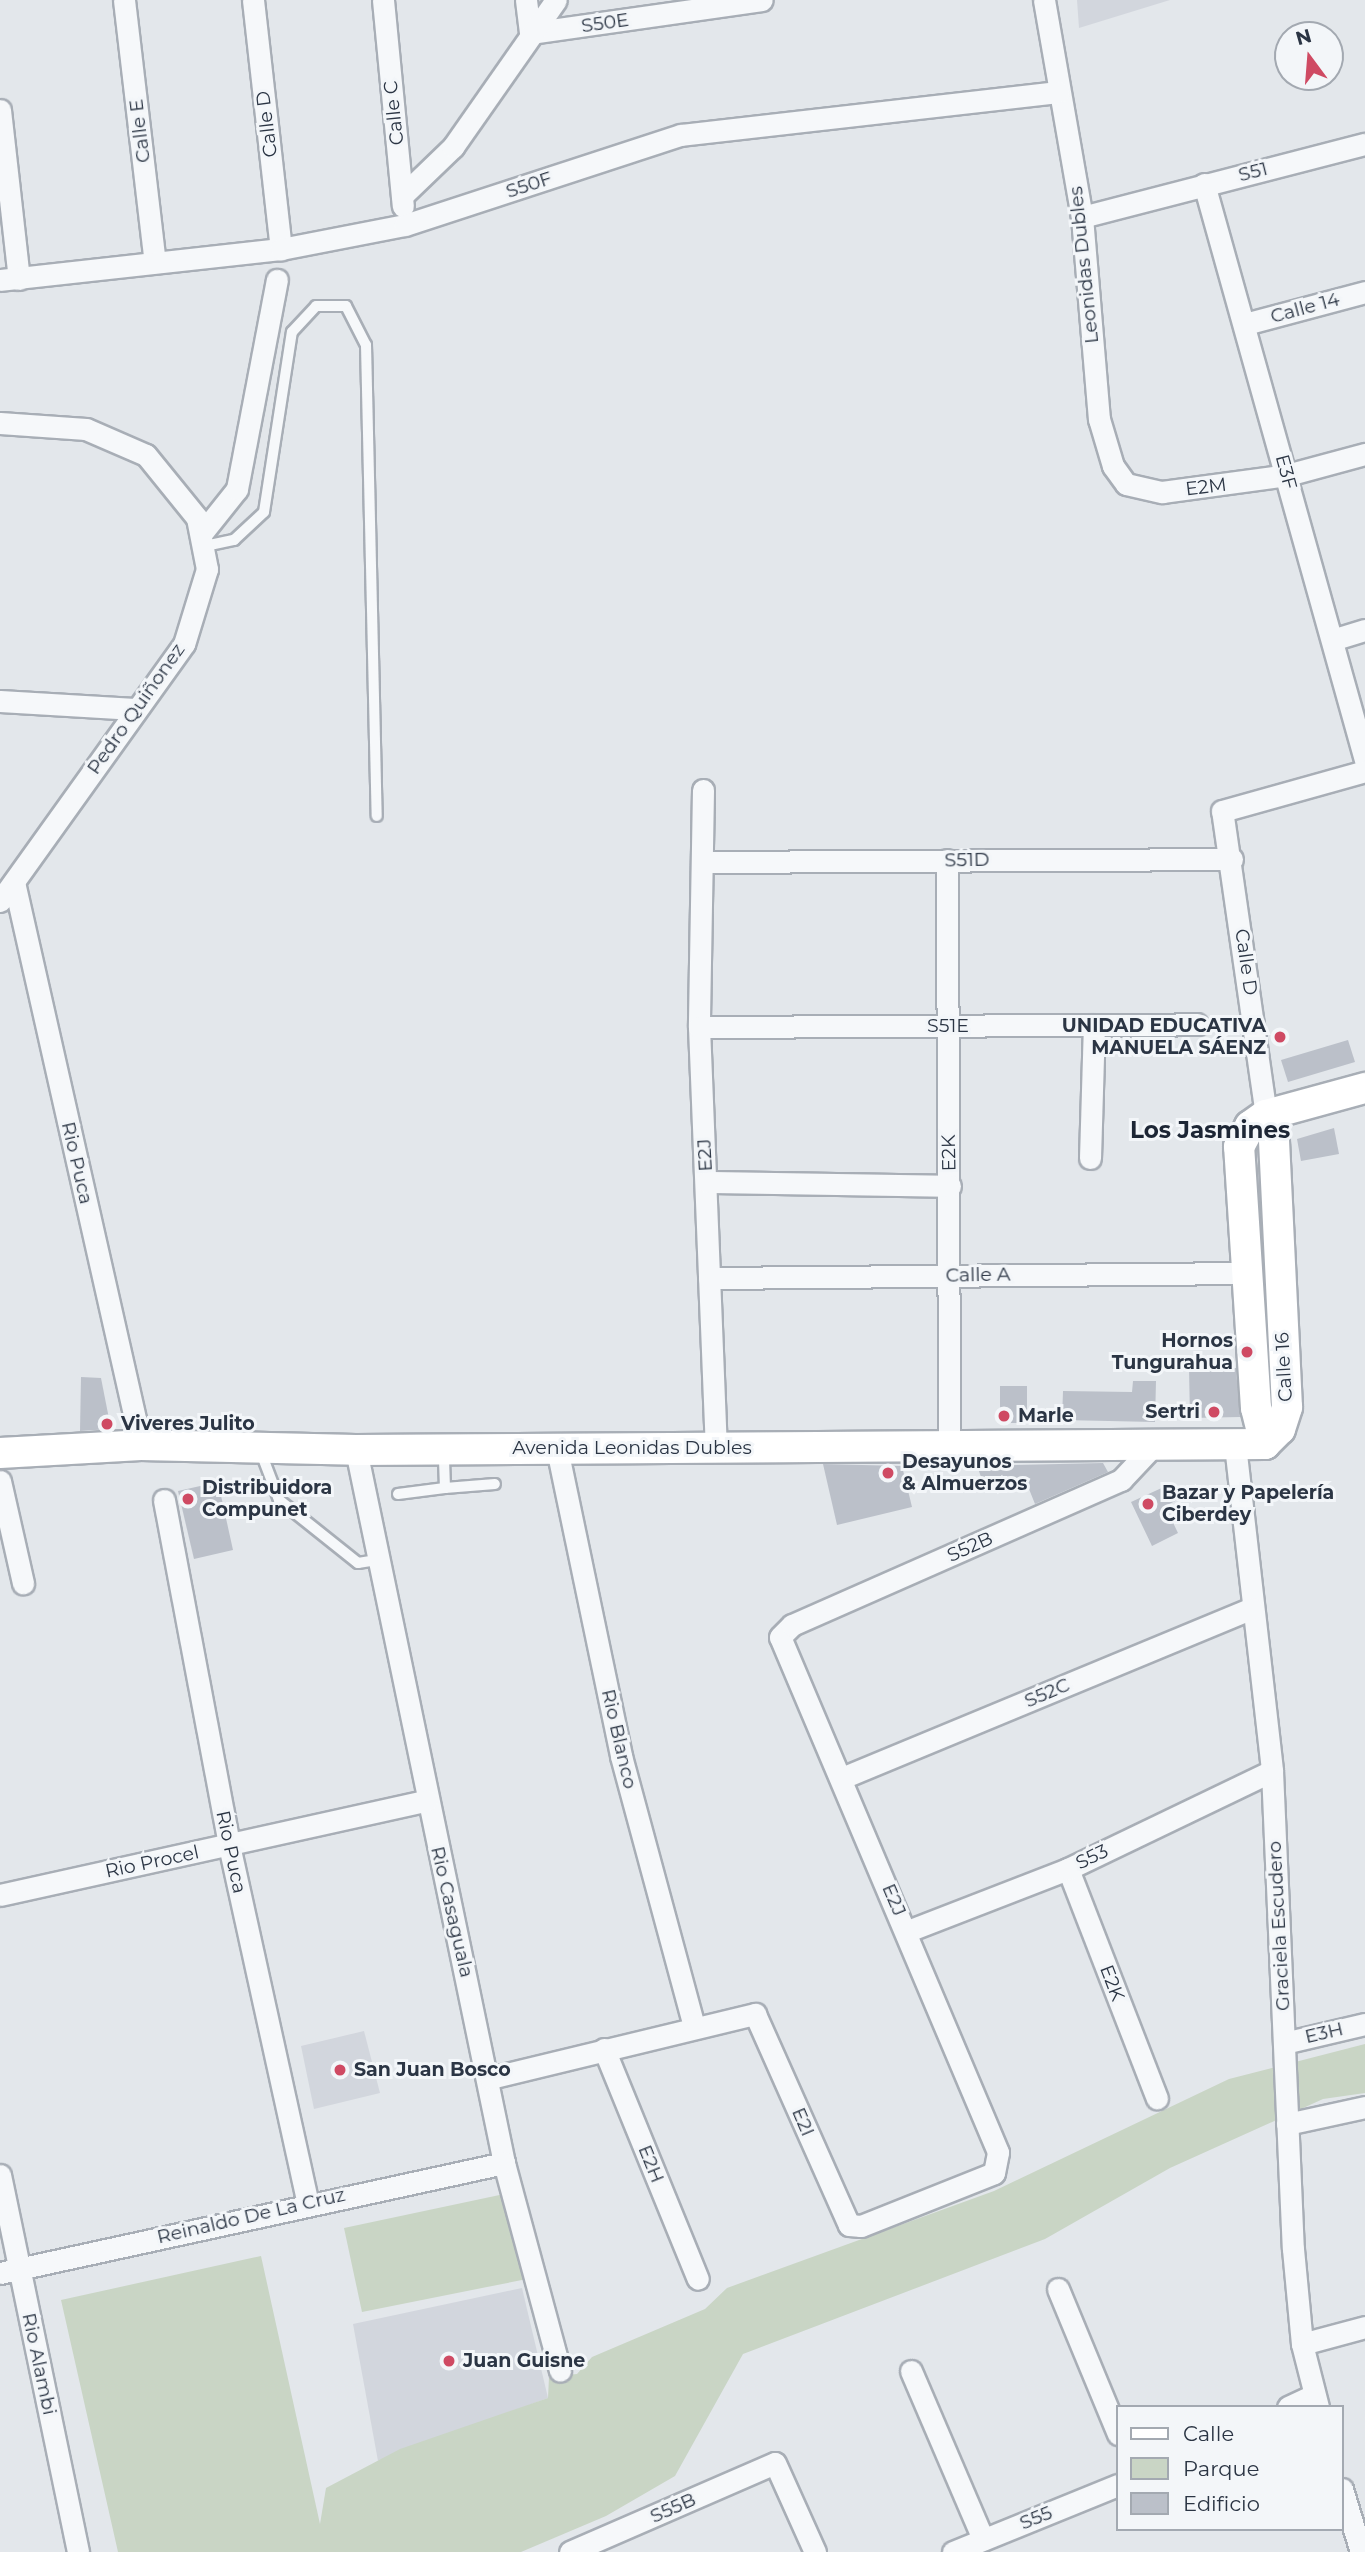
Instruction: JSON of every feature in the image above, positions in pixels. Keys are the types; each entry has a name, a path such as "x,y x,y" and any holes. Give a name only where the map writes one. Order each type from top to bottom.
{"main road":[{"path":"1266,1115 1365,1088"},
{"name":"Calle 16","path":"1266,1115 1273,1125 1287,1407 1280,1429 1265,1444 1257,1426 1239,1147 1250,1126 1266,1115"},
{"name":"Avenida Leonidas Dubles","path":"0,1453 141,1445 444,1450 1265,1444"}],"street":[{"name":"Calle E","path":"124,0 155,262"},
{"name":"Calle D","path":"253,0 281,249"},
{"name":"Calle C","path":"383,0 405,225"},
{"path":"526,0 530,33"},
{"path":"402,196 453,147 530,33 556,0"},
{"name":"S50E","path":"530,33 762,0"},
{"name":"Leonidas Dubles","path":"1044,0 1083,218 1099,419 1113,466 1126,484"},
{"name":"S50F","path":"10,280 281,249 405,225 681,135 1059,92"},
{"path":"0,110 10,280"},
{"name":"S51","path":"1083,218 1140,199 1365,144"},
{"name":"E3F","path":"1204,184 1365,760"},
{"path":"0,423 86,429 146,455 204,539 237,489 277,280"},
{"name":"Calle 14","path":"1245,324 1365,292"},
{"name":"E2M","path":"1126,484 1162,492 1287,475 1365,454"},
{"name":"Pedro Quiñonez","path":"0,901 184,644 207,569 204,539"},
{"path":"1332,640 1365,630"},
{"path":"0,701 135,709"},
{"name":"Calle D","path":"1266,1115 1222,811 1365,771"},
{"name":"E2J","path":"703,790 699,1027 716,1448"},
{"name":"S51D","path":"702,862 1231,859"},
{"name":"E2K","path":"947,860 949,1446"},
{"name":"Rio Puca","path":"14,882 141,1445"},
{"name":"S51E","path":"699,1027 1197,1024"},
{"path":"1090,1158 1094,1025"},
{"path":"707,1182 950,1186"},
{"name":"Calle A","path":"709,1278 1248,1273"},
{"name":"Graciela Escudero","path":"1235,1444 1272,1771 1287,2124 1302,2344 1316,2401"},
{"name":"S52B","path":"780,1637 792,1625 1121,1480 1153,1446"},
{"name":"Rio Blanco","path":"557,1449 621,1756 694,2026"},
{"name":"Rio Casaguala","path":"356,1450 427,1800 490,2078 504,2163 560,2371"},
{"path":"0,1480 23,1583"},
{"name":"Rio Puca","path":"164,1500 229,1845 308,2203"},
{"name":"S52C","path":"842,1778 1252,1608"},
{"name":"E2J","path":"780,1637 908,1931 999,2167 853,2227"},
{"name":"S53","path":"908,1931 1068,1869 1272,1771"},
{"name":"Rio Procel","path":"0,1895 427,1800"},
{"name":"E2K","path":"1068,1869 1157,2098"},
{"name":"E2I","path":"694,2026 755,2014 845,2221 853,2227"},
{"name":"E3H","path":"1284,2043 1365,2024"},
{"path":"490,2078 694,2026"},
{"name":"E2H","path":"604,2049 698,2279"},
{"path":"1287,2124 1365,2107"},
{"name":"Reinaldo De La Cruz","path":"10,2271 308,2203 504,2163"},
{"name":"Rio Alambi","path":"0,2175 10,2271 78,2552"},
{"path":"1058,2289 1116,2429"},
{"path":"1302,2344 1365,2327"},
{"path":"911,2371 983,2539"},
{"path":"1298,2405 1316,2401"},
{"name":"S55B","path":"570,2552 622,2542 775,2463 815,2552"},
{"name":"S55","path":"953,2552 1116,2486"},
{"path":"1344,2498 1355,2550"}],"lane":[{"path":"204,539 234,540 264,512 292,332 316,306 346,306 366,345 377,816"},
{"path":"259,1447 279,1500 358,1563 377,1560"},
{"path":"444,1450 445,1488"},
{"path":"398,1494 495,1484"}],"shaded area":[{"path":"1077,0 1170,0 1079,28"},
{"name":"San Juan Bosco","path":"364,2031 380,2093 314,2109 301,2046"},
{"name":"Juan Guisne","path":"522,2288 548,2398 378,2461 353,2324"}],"green space":[{"path":"1365,2044 1365,2093 1323,2099 1170,2168 1045,2239 743,2354 675,2476 606,2516 521,2552 118,2552 61,2300 261,2256 320,2524 326,2488 400,2449 548,2398 549,2377 577,2374 592,2357 705,2309 727,2288 994,2191 1229,2079"},
{"path":"509,2193 527,2279 362,2312 344,2228"}],"building":[{"path":"1348,1040 1355,1062 1288,1082 1281,1060"},
{"path":"1334,1128 1339,1154 1301,1161 1297,1139"},
{"path":"1189,1368 1236,1368 1240,1417 1190,1418"},
{"path":"81,1377 101,1378 111,1429 80,1431"},
{"path":"1133,1381 1156,1381 1155,1422 1062,1420 1063,1391 1132,1392"},
{"path":"1000,1386 1027,1386 1027,1423 1000,1423"},
{"path":"1103,1463 1108,1472 1035,1504 1025,1479 987,1493 977,1466"},
{"path":"823,1464 902,1466 912,1507 837,1525"},
{"path":"218,1482 233,1550 194,1559 178,1491"},
{"path":"1166,1486 1198,1490 1165,1506 1178,1533 1152,1546 1131,1502"}],"place":[{"name":"UNIDAD EDUCATIVA MANUELA SÁENZ","path":"1280,1037"},
{"name":"Hornos Tungurahua","path":"1247,1352"},
{"name":"Sertri","path":"1214,1412"},
{"name":"Marle","path":"1004,1416"},
{"name":"Viveres Julito","path":"107,1424"},
{"name":"Desayunos & Almuerzos","path":"888,1473"},
{"name":"Distribuidora Compunet","path":"188,1499"},
{"name":"Bazar y Papelería Ciberdey","path":"1148,1504"},
{"name":"San Juan Bosco","path":"340,2070"},
{"name":"Juan Guisne","path":"449,2361"}],"district":[{"name":"Los Jasmines","path":"1210,1130"}]}
